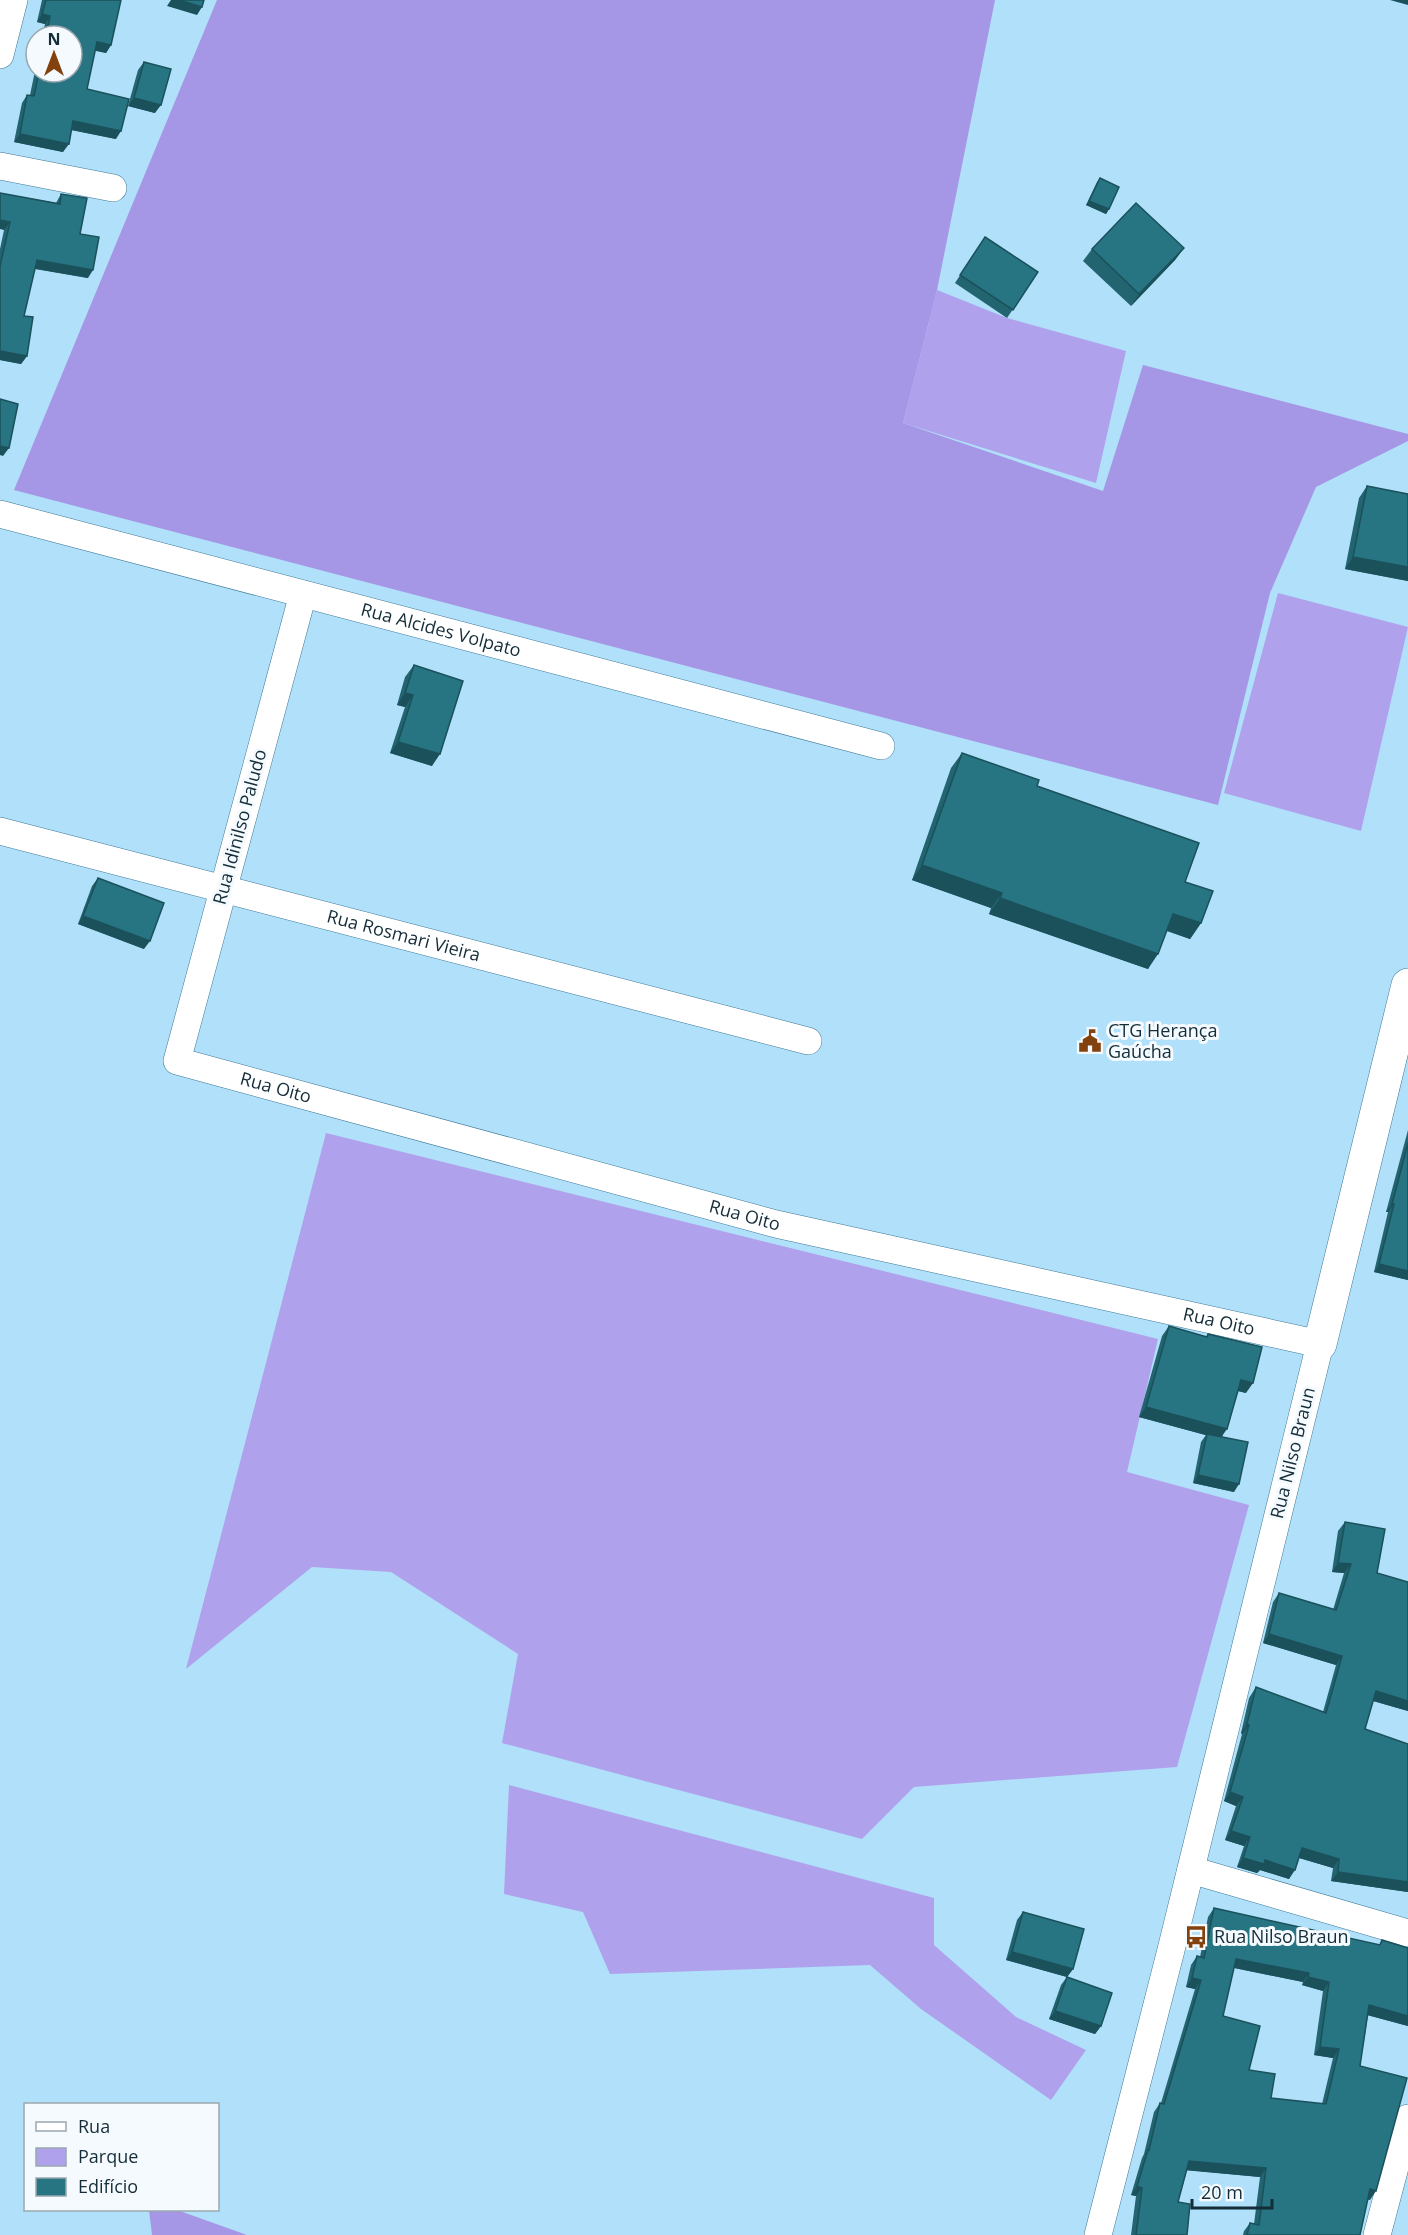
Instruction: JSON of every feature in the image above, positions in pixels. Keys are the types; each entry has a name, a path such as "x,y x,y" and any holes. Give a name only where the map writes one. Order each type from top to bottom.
{"street":[{"path":"0,55 14,0"},
{"path":"0,166 113,188"},
{"name":"Rua Alcides Volpato","path":"0,514 881,746"},
{"name":"Rua Idinilso Paludo","path":"177,1061 303,594"},
{"name":"Rua Rosmari Vieira","path":"0,831 808,1041"},
{"name":"Rua Nilso Braun","path":"1098,2235 1191,1870 1408,984"},
{"name":"Rua Oito","path":"177,1061 776,1224 1320,1344"},
{"path":"1191,1870 1408,1933"},
{"path":"1377,2235 1408,2118"}],"green space":[{"path":"937,290 1007,318 1126,351 1096,483 903,423"},
{"path":"1278,593 1408,627 1361,831 1224,793"},
{"path":"326,1133 1158,1339 1127,1472 1249,1505 1177,1767 914,1787 862,1839 502,1743 518,1654 391,1572 312,1567 186,1669"},
{"path":"509,1785 934,1898 934,1945 1016,2017 1086,2050 1051,2100 921,2009 870,1965 610,1974 583,1912 504,1894"}],"shaded area":[{"path":"217,0 995,0 937,290 903,423 1103,491 1143,365 1408,434 1408,441 1316,487 1270,593 1218,805 14,490"},
{"path":"149,2211 180,2211 247,2235 152,2235"}],"building":[{"path":"46,0 121,0 111,45 97,42 87,89 129,99 121,131 73,121 69,144 20,134 27,95 34,96 36,84 84,84 84,24 48,24 50,16 42,14"},
{"path":"179,0 204,0 202,7"},
{"path":"144,62 171,69 161,105 134,98"},
{"path":"1100,178 1119,187 1109,209 1089,201"},
{"path":"0,193 60,204 61,194 87,198 80,234 99,237 93,270 37,260 24,316 33,317 27,356 0,351 0,266 10,222 0,220"},
{"path":"1136,203 1184,248 1139,294 1092,249"},
{"path":"985,237 1038,272 1013,310 960,275"},
{"path":"0,399 18,404 9,448 0,446"},
{"path":"1367,486 1408,494 1408,567 1353,557"},
{"path":"414,665 463,681 440,754 398,742 413,695 405,693"},
{"path":"962,753 1039,780 1037,786 1199,843 1185,882 1213,891 1201,923 1173,914 1158,954 1000,898 1002,893 922,865"},
{"path":"98,878 164,903 150,941 83,916"},
{"path":"1408,1143 1408,1271 1379,1264"},
{"path":"1169,1326 1207,1337 1208,1334 1262,1347 1253,1383 1241,1380 1227,1429 1146,1407"},
{"path":"1207,1434 1248,1442 1239,1484 1198,1475"},
{"path":"1345,1522 1385,1529 1377,1573 1408,1582 1408,1701 1376,1691 1365,1729 1408,1744 1408,1882 1338,1872 1339,1859 1302,1848 1295,1870 1265,1860 1264,1864 1243,1858 1250,1837 1231,1831 1243,1797 1230,1792 1249,1725 1247,1724 1256,1687 1326,1713 1342,1656 1269,1634 1279,1593 1336,1610 1351,1564 1338,1563"},
{"path":"1214,1908 1380,1945 1382,1940 1408,1948 1408,2016 1369,2005 1360,2066 1407,2078 1376,2191 1370,2189 1360,2235 1247,2235 1250,2223 1259,2225 1266,2168 1189,2161 1178,2202 1190,2204 1187,2235 1136,2235 1142,2188 1137,2186 1149,2150 1160,2103 1164,2104 1201,1980 1192,1978 1197,1956 1204,1958","holes":["1236,1959 1309,1973 1308,1977 1329,1982 1320,2047 1339,2049 1326,2104 1271,2098 1275,2074 1249,2070 1260,2026 1223,2016"]},
{"path":"1023,1912 1084,1929 1073,1969 1012,1952"},
{"path":"1067,1977 1112,1993 1101,2026 1055,2011"}],"place":[{"name":"CTG Herança Gaúcha","path":"1090,1041"},
{"name":"Rua Nilso Braun","path":"1196,1937"}]}
